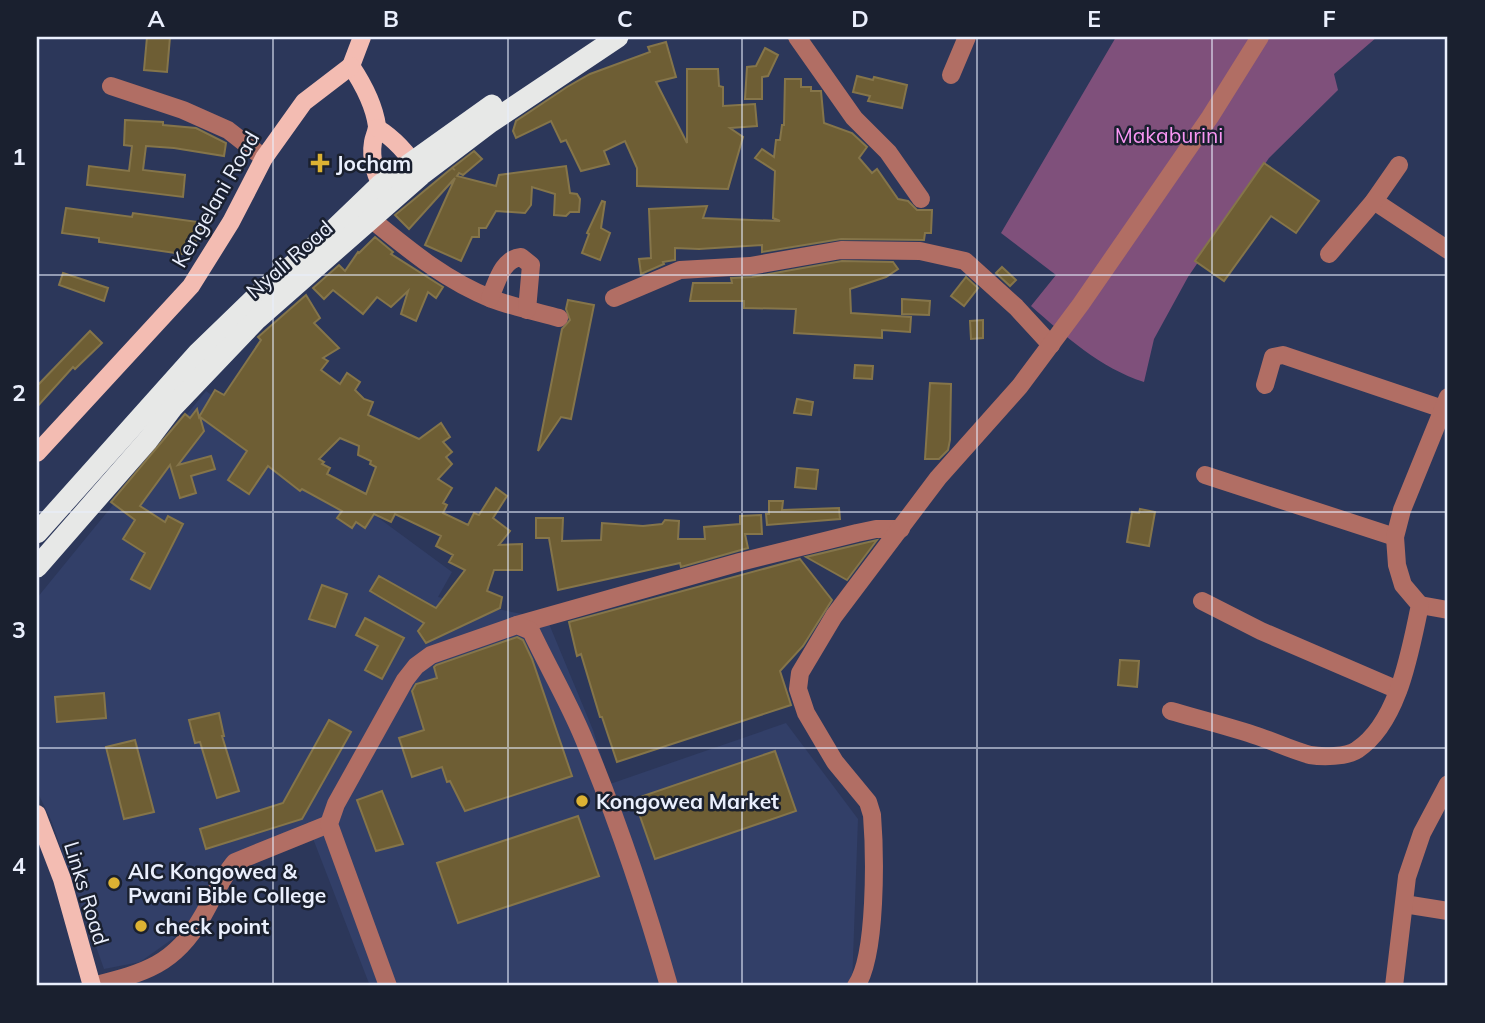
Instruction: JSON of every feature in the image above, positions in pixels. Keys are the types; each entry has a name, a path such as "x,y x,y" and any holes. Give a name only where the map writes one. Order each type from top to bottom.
{"highway":[{"name":"Nyali Road","path":"37,533 198,353 260,293 329,234 385,193 504,96 586,45 608,37"},
{"name":"Nyali Road","path":"416,168 491,122 618,37"},
{"name":"Nyali Road","path":"37,567 148,440 173,407 248,329 371,219 385,193"}],"main road":[{"path":"362,37 351,66 367,91 377,128 372,152 385,193"},
{"name":"Kengelani Road","path":"37,453 191,286 231,222 264,158 304,102 351,66"},
{"path":"377,128 390,136 416,168"},
{"name":"Links Road","path":"37,814 62,879 92,986"}],"street":[{"path":"797,37 854,118 888,152 921,199"},
{"path":"951,75 967,37"},
{"path":"856,986 867,960 872,913 872,815 868,802 835,762 806,713 798,689 803,666 834,616 938,478 1020,386 1051,345 1210,117 1260,37"},
{"path":"111,86 183,110 228,130 264,158"},
{"path":"1329,254 1374,201 1399,166"},
{"path":"1374,201 1448,250"},
{"path":"371,219 423,262 490,298 559,318"},
{"path":"614,298 680,270 750,266 842,250 920,251 965,261 1016,307 1051,345"},
{"path":"490,298 506,263 512,258 521,257 531,265 527,310"},
{"path":"1265,385 1273,357 1283,355 1446,403 1402,510 1395,537 1397,565 1403,585 1420,605 1448,610"},
{"path":"1205,475 1395,537"},
{"path":"388,986 329,824 336,804 405,680 416,666 430,655 517,625 740,562 876,529 901,529"},
{"path":"1202,601 1261,631 1398,690"},
{"path":"1171,711 1311,755 1340,755 1356,751 1373,734 1391,709 1420,605"},
{"path":"517,625 531,631 582,735 629,856 669,986"},
{"path":"1394,986 1407,877 1422,833 1448,784"},
{"path":"92,986 143,973 175,951 189,938 235,862 329,824"},
{"path":"1404,904 1448,911"}],"shaded area":[{"path":"206,391 452,572 438,597 547,619 593,730 610,784 786,723 858,819 852,986 370,986 307,823 224,860 185,930 140,962 104,969 51,820 37,791 37,598"}],"green space":[{"name":"Makaburini","path":"1116,37 1377,37 1334,74 1338,90 1269,158 1188,277 1154,339 1144,382 1098,360 1031,306 1056,275 1001,233"}],"building":[{"path":"147,37 170,37 167,72 144,70"},
{"path":"666,42 676,77 656,82 687,143 687,69 718,69 719,86 723,87 723,106 755,104 757,126 730,128 743,137 728,189 637,186 637,168 625,141 604,151 609,164 581,171 566,140 561,142 551,121 516,138 513,131 516,121 567,87 590,74 650,52 648,47"},
{"path":"765,48 778,55 768,76 762,77 762,99 745,99 747,67 756,66"},
{"path":"857,76 907,85 902,108 868,101 870,96 853,92"},
{"path":"785,79 801,79 801,87 821,91 824,123 852,133 867,147 859,158 872,173 877,169 898,199 908,201 917,210 932,210 931,233 925,233 924,240 841,239 762,252 762,245 675,248 675,260 663,262 664,264 641,274 639,259 651,258 649,209 707,206 703,218 780,221 773,218 775,171 755,158 762,149 774,157 776,140 780,140 784,125"},
{"path":"125,120 163,122 163,125 196,128 226,143 224,156 146,146 143,170 185,175 183,197 87,185 89,166 129,171 132,146 124,145"},
{"path":"474,151 482,159 463,175 459,173 457,176 496,186 499,175 566,166 570,193 577,194 580,199 579,212 570,212 566,216 554,215 555,194 532,187 531,205 525,213 496,211 486,228 479,228 479,237 472,237 461,261 425,245 455,178 409,229 395,215"},
{"path":"1264,163 1319,201 1296,233 1271,216 1224,281 1195,261"},
{"path":"602,201 605,202 601,228 610,233 600,260 582,253 589,234 587,233"},
{"path":"66,208 132,217 133,213 205,223 189,255 99,242 99,238 62,233"},
{"path":"375,237 393,252 391,254 443,287 436,298 428,292 416,321 401,314 408,291 391,307 377,297 363,314 333,290 324,299 313,288 339,265 345,271 358,252"},
{"path":"842,261 893,262 898,269 886,277 850,289 851,313 911,317 910,332 882,330 882,338 794,333 796,309 744,308 744,301 690,301 693,283 732,283 731,278 752,277"},
{"path":"1002,267 1016,280 1010,286 996,273"},
{"path":"63,273 108,288 104,301 59,285"},
{"path":"966,277 978,288 964,306 951,296"},
{"path":"306,295 320,318 314,323 339,348 323,358 328,361 321,370 340,384 347,373 360,382 355,390 364,399 373,402 368,415 419,439 441,423 450,437 443,442 452,452 446,457 452,464 438,479 452,488 443,503 447,505 443,513 468,525 474,513 479,515 496,488 507,496 493,518 510,531 499,545 522,544 522,570 494,570 487,591 502,597 500,608 426,643 418,631 424,623 370,591 379,576 436,608 465,570 449,562 453,555 436,546 441,536 395,514 391,522 374,514 365,528 356,522 352,528 337,518 342,511 302,489 300,491 268,466 249,494 228,480 247,451 200,417 204,431 178,465 211,456 215,469 191,476 196,493 180,498 170,465 140,506 165,522 168,516 183,524 150,589 131,579 145,553 123,539 135,520 111,502 185,414 190,418 197,409 199,417 215,390 224,395 261,340 258,337","holes":["340,438 359,446 358,455 371,461 370,464 376,467 366,494 327,474 330,468 319,459"]},
{"path":"902,299 930,301 929,315 902,314"},
{"path":"568,300 594,305 571,419 561,417 538,451 562,329 570,320 566,309"},
{"path":"983,320 983,338 971,339 970,321"},
{"path":"90,331 102,343 75,369 73,367 37,407 37,386"},
{"path":"855,365 873,366 872,379 854,378"},
{"path":"930,383 951,384 950,440 948,450 939,459 925,459"},
{"path":"797,399 813,402 811,415 794,413"},
{"path":"797,468 818,470 816,489 795,487"},
{"path":"769,501 783,501 782,510 839,508 840,519 767,525"},
{"path":"1140,509 1155,512 1149,546 1127,542 1132,512 1139,513"},
{"path":"761,515 762,534 745,534 748,548 681,567 680,563 558,590 549,538 536,538 536,518 563,518 562,541 601,540 602,523 643,526 662,524 665,520 679,521 678,539 705,539 704,527 740,524 740,516"},
{"path":"877,540 847,580 806,557 860,544"},
{"path":"800,559 832,600 803,646 780,671 791,705 617,762 581,654 577,656 569,622"},
{"path":"322,585 347,594 335,627 309,619"},
{"path":"365,618 404,638 382,679 365,670 378,646 356,635"},
{"path":"517,637 523,640 532,659 572,776 465,811 450,781 447,782 442,767 412,777 399,738 424,730 412,691 416,684 437,678 434,667 436,665"},
{"path":"1120,660 1139,661 1137,687 1118,685"},
{"path":"104,693 106,718 57,722 55,697"},
{"path":"219,713 222,736 239,791 217,798 200,742 195,743 189,720"},
{"path":"329,720 351,732 302,819 206,849 200,829 283,803"},
{"path":"135,740 154,812 124,819 106,747"},
{"path":"775,751 796,811 655,859 634,799"},
{"path":"382,791 403,844 376,851 357,800"},
{"path":"578,816 599,876 458,923 437,863"}],"place":[{"name":"Jocham","path":"320,163"},
{"name":"Kongowea Market","path":"582,801"},
{"name":"AIC Kongowea & Pwani Bible College","path":"114,883"},
{"name":"check point","path":"141,926"}]}
